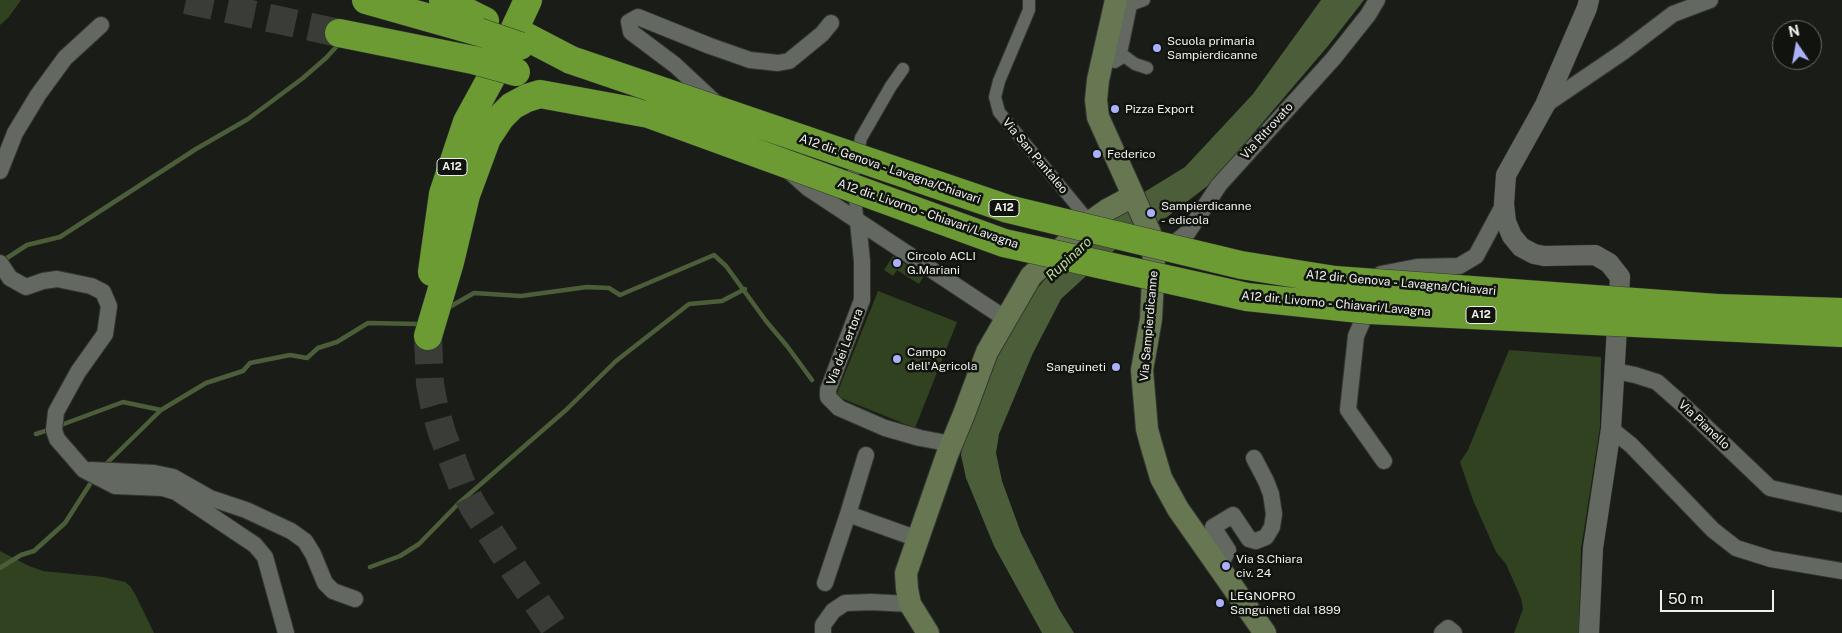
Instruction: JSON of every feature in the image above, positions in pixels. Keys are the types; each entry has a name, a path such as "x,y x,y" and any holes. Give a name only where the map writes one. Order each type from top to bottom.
{"highway":[{"name":"A12","path":"366,0 482,27"},
{"name":"A12","path":"443,0 482,27 520,51 546,89 512,106 501,117 487,138 466,195 450,262 428,336 433,259 443,194 467,122 496,69 528,0"},
{"name":"A12","path":"339,33 473,60 520,51"},
{"name":"A12 dir. Genova - Lavagna/Chiavari","path":"520,51 571,60 1008,209 1241,266 1334,280 1717,317 1842,312"},
{"name":"A12 dir. Livorno - Chiavari/Lavagna","path":"546,89 648,114 1004,243 1247,298 1369,310 1717,317 1842,333"}],"main road":[{"name":"Via Sampierdicanne","path":"1113,1 1096,100 1098,117 1150,233 1154,259 1151,319 1142,370 1147,429 1161,478 1178,509 1264,633"},
{"path":"920,620 906,589 906,573 986,352 1031,276 1090,222 1133,196"}],"street":[{"name":"Via San Pantaleo","path":"1029,0 1030,10 994,97 999,112 1090,222"},
{"path":"1144,0 1131,5 1118,60 1124,56 1135,64 1146,68"},
{"name":"Via Ritrovato","path":"1154,259 1188,232 1219,185 1333,59 1368,15 1377,0"},
{"path":"1589,0 1545,105 1506,175 1504,204 1506,222 1512,236 1522,247 1534,254 1544,256 1595,255 1609,262 1620,277 1611,429 1593,548 1589,633"},
{"path":"1545,105 1674,14 1710,0"},
{"path":"831,23 822,34 789,61 778,64 750,60 638,17 629,22 631,32 675,65 808,188 1006,319"},
{"path":"0,171 15,133 38,95 65,58 101,25"},
{"path":"858,222 852,179 861,138 903,69"},
{"path":"1384,461 1348,410 1356,336 1381,274 1417,267 1459,266 1476,256 1504,204"},
{"name":"Via dei Lertora","path":"858,222 862,261 862,300 828,390 828,397 839,408 884,428 952,444"},
{"path":"0,263 10,278 26,286 57,279 91,286 103,292 110,306 105,334 78,372 56,412 54,430 57,439 84,470 116,486 163,488 176,492 255,545 265,557 286,633"},
{"name":"Via Pianello","path":"1615,372 1635,375 1657,382 1684,405 1770,488 1842,504"},
{"path":"1611,429 1632,445 1713,530 1736,548 1771,559 1842,572"},
{"path":"824,583 866,455"},
{"path":"1219,566 1228,550 1213,527 1233,515 1249,539 1256,540 1266,538 1272,526 1274,514 1271,494 1254,458"},
{"path":"84,470 154,473 173,477 210,498 246,510 291,531 305,541 313,554 325,583 333,591 355,600"},
{"path":"848,514 918,539"},
{"path":"823,633 823,625 833,611 845,603 871,602 920,620"},
{"path":"1442,633 1448,628 1454,633"}],"shaded area":[{"path":"0,0 21,0 8,18 0,25"},
{"name":"Circolo ACLI G.Mariani","path":"893,256 924,276 919,284 897,270 893,276 884,270"},
{"name":"Campo dell'Agricola","path":"878,291 957,322 915,428 836,396"},
{"path":"1509,350 1601,357 1600,427 1581,549 1579,633 1514,633 1523,609 1521,598 1506,564 1496,552 1473,500 1460,462 1468,450"},
{"path":"0,551 43,571 103,577 125,582 135,594 154,633 0,633"}],"water":[{"name":"Rupinaro","path":"1321,0 1364,0 1328,46 1210,184 1167,217 1141,230 1120,245 1061,299 1033,353 999,434 996,453 1002,481 1021,533 1059,609 1074,633 1042,633 994,546 966,478 961,455 964,436 985,380 1025,303 1046,278 1100,229 1146,191 1185,167 1253,94"}],"waterway":[{"path":"7,258 27,245 60,237 196,149 248,119 303,78 337,46"},
{"path":"446,309 474,293 521,296 587,287 609,288 620,295 714,255 726,266 812,380"},
{"path":"370,567 400,556 419,544 459,503 566,410 616,361 689,304 722,301 745,289"},
{"path":"108,462 161,410 206,383 243,371 250,363 290,355 307,358 318,348 337,342 368,323 419,324 422,322"},
{"path":"61,425 123,402 161,410"},
{"path":"36,434 45,431"},
{"path":"0,568 21,555 34,551 65,523 90,484"}],"tunnel":[{"path":"186,0 339,33"},
{"path":"428,336 430,384 434,405 442,433 462,485 474,508 558,633"}],"place":[{"name":"Scuola primaria Sampierdicanne","path":"1157,48"},
{"name":"Pizza Export","path":"1115,109"},
{"name":"Federico","path":"1097,154"},
{"name":"Sampierdicanne - edicola","path":"1151,213"},
{"name":"Circolo ACLI G.Mariani","path":"897,263"},
{"name":"Campo dell'Agricola","path":"897,359"},
{"name":"Sanguineti","path":"1116,367"},
{"name":"Via S.Chiara civ. 24","path":"1226,566"},
{"name":"LEGNOPRO Sanguineti dal 1899","path":"1220,603"}]}
